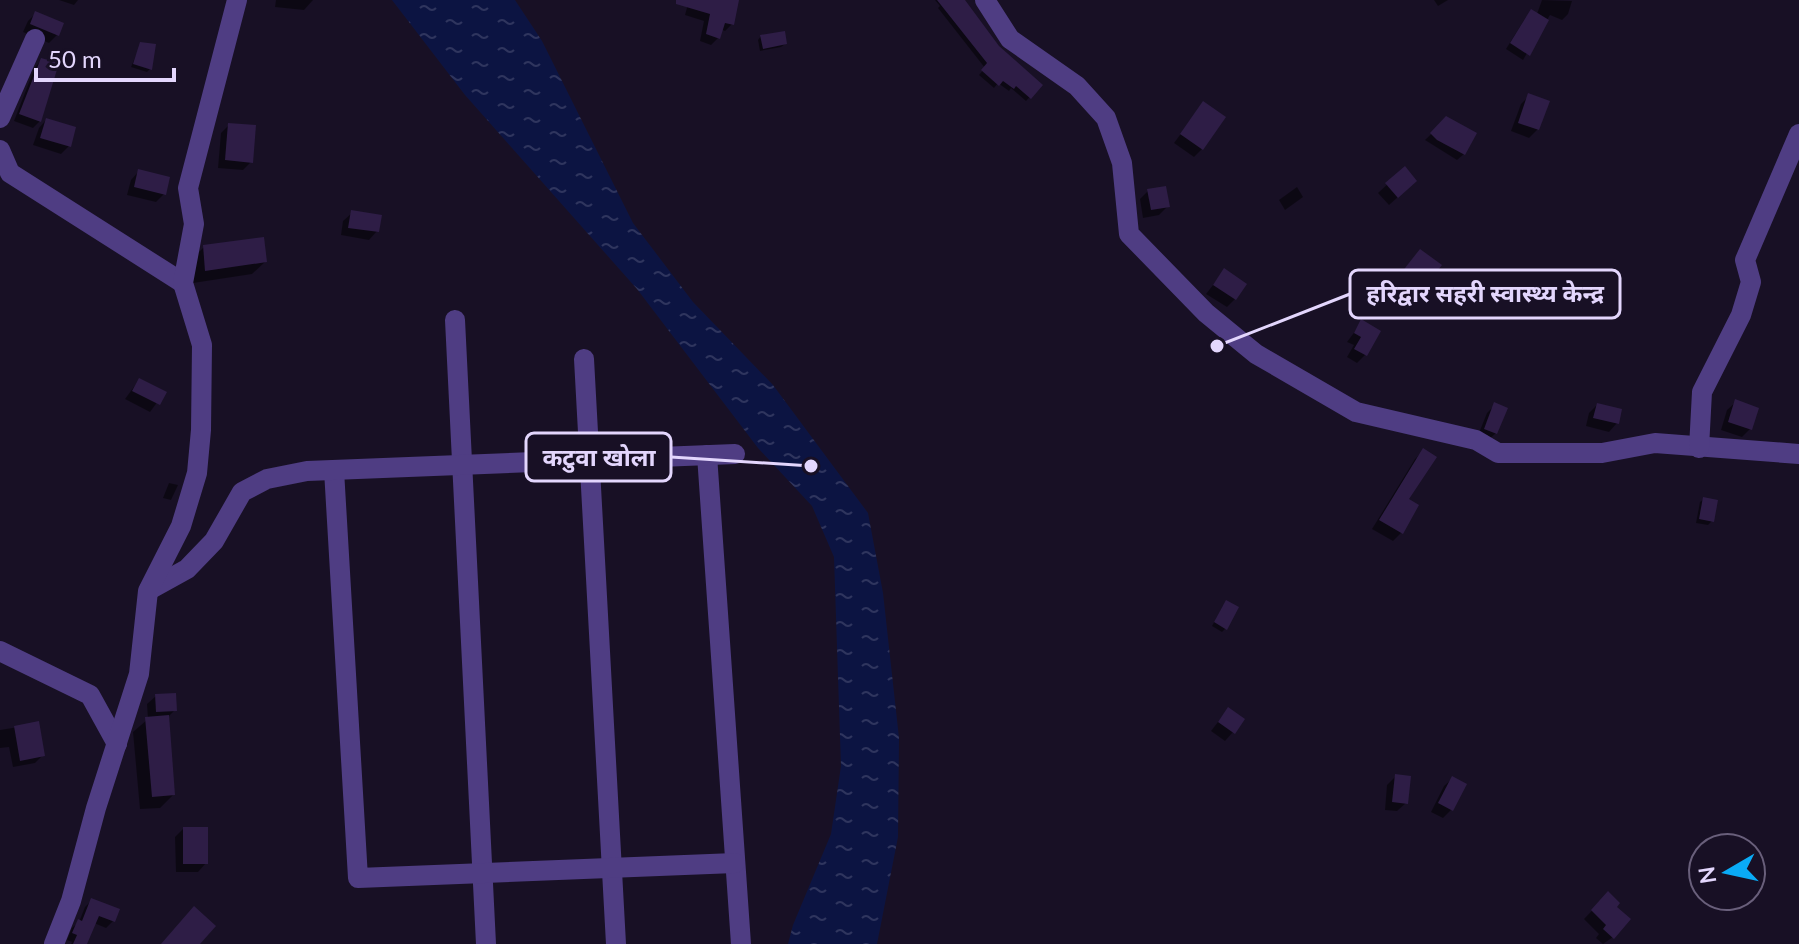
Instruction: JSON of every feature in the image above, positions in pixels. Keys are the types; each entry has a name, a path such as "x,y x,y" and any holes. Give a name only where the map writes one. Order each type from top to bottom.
{"street":[{"path":"54,944 71,901 96,808 139,674 148,591 181,526 197,473 202,345 183,283 194,224 188,188 237,0"},
{"path":"985,0 1010,39 1077,86 1106,118 1122,163 1129,234 1206,313 1256,354 1356,412 1476,440 1498,453 1602,453 1655,443 1799,454"},
{"path":"0,118 35,39"},
{"path":"1699,448 1702,392 1741,315 1751,282 1745,260 1799,134"},
{"path":"0,150 10,173 183,283"},
{"path":"455,320 486,944"},
{"path":"584,359 616,944"},
{"path":"148,591 187,569 214,541 242,492 267,479 307,471 735,454"},
{"path":"707,455 741,944"},
{"path":"334,470 358,878 735,863"},
{"path":"0,651 90,695 117,744"}],"water":[{"path":"392,0 515,0 542,41 633,223 693,302 773,385 868,513 883,593 899,738 898,837 877,944 788,944 831,834 841,766 834,557 812,506 758,448 637,289 465,95"}],"building":[{"path":"676,0 739,0 734,25 725,23 720,39 706,34 710,14 676,4"},
{"path":"937,0 965,0 999,46 1043,85 1031,99 1016,86 1014,89 1003,81 999,86 981,70 987,63"},
{"path":"1531,9 1549,20 1530,56 1510,43"},
{"path":"35,11 64,23 59,36 30,24"},
{"path":"785,31 787,44 763,49 760,35"},
{"path":"140,42 156,44 152,70 133,64"},
{"path":"41,58 59,63 41,122 19,114"},
{"path":"1528,93 1550,101 1539,130 1518,123"},
{"path":"1203,101 1226,117 1203,150 1180,134"},
{"path":"1446,116 1477,133 1465,155 1430,133"},
{"path":"46,118 76,127 71,147 40,138"},
{"path":"228,123 256,125 253,163 225,160"},
{"path":"1405,166 1417,181 1398,198 1385,183"},
{"path":"138,169 170,177 166,195 134,187"},
{"path":"1166,186 1170,207 1151,210 1147,189"},
{"path":"351,210 382,215 379,232 348,228"},
{"path":"264,237 267,262 205,271 203,245"},
{"path":"1420,249 1442,265 1410,304 1390,287"},
{"path":"1224,268 1247,284 1236,300 1213,285"},
{"path":"1361,319 1381,331 1367,356 1354,349 1361,337 1354,333"},
{"path":"139,378 167,392 160,405 132,391"},
{"path":"1735,399 1759,408 1752,430 1728,422"},
{"path":"1494,402 1508,408 1497,434 1484,429"},
{"path":"1597,403 1622,409 1619,424 1593,418"},
{"path":"1423,448 1437,457 1409,499 1419,505 1403,534 1379,520"},
{"path":"1703,497 1718,500 1714,522 1699,519"},
{"path":"1226,600 1239,607 1227,630 1214,622"},
{"path":"176,693 177,711 156,712 155,694"},
{"path":"1228,707 1245,719 1235,734 1218,722"},
{"path":"169,715 175,795 152,797 145,717"},
{"path":"39,721 45,756 20,761 14,726"},
{"path":"1395,774 1411,776 1408,804 1392,802"},
{"path":"1452,776 1467,784 1453,811 1438,803"},
{"path":"183,827 208,827 208,864 183,864"},
{"path":"1608,891 1620,903 1617,907 1631,919 1614,939 1603,929 1606,925 1591,910"},
{"path":"91,898 120,909 115,922 99,916 87,944 73,944 77,935 72,933 78,919 82,921"},
{"path":"194,906 216,926 200,944 161,944"}],"place":[{"name":"हरिद्वार सहरी स्वास्थ्य केन्द्र","path":"1217,346"},
{"name":"कटुवा खोला","path":"811,466"}]}
